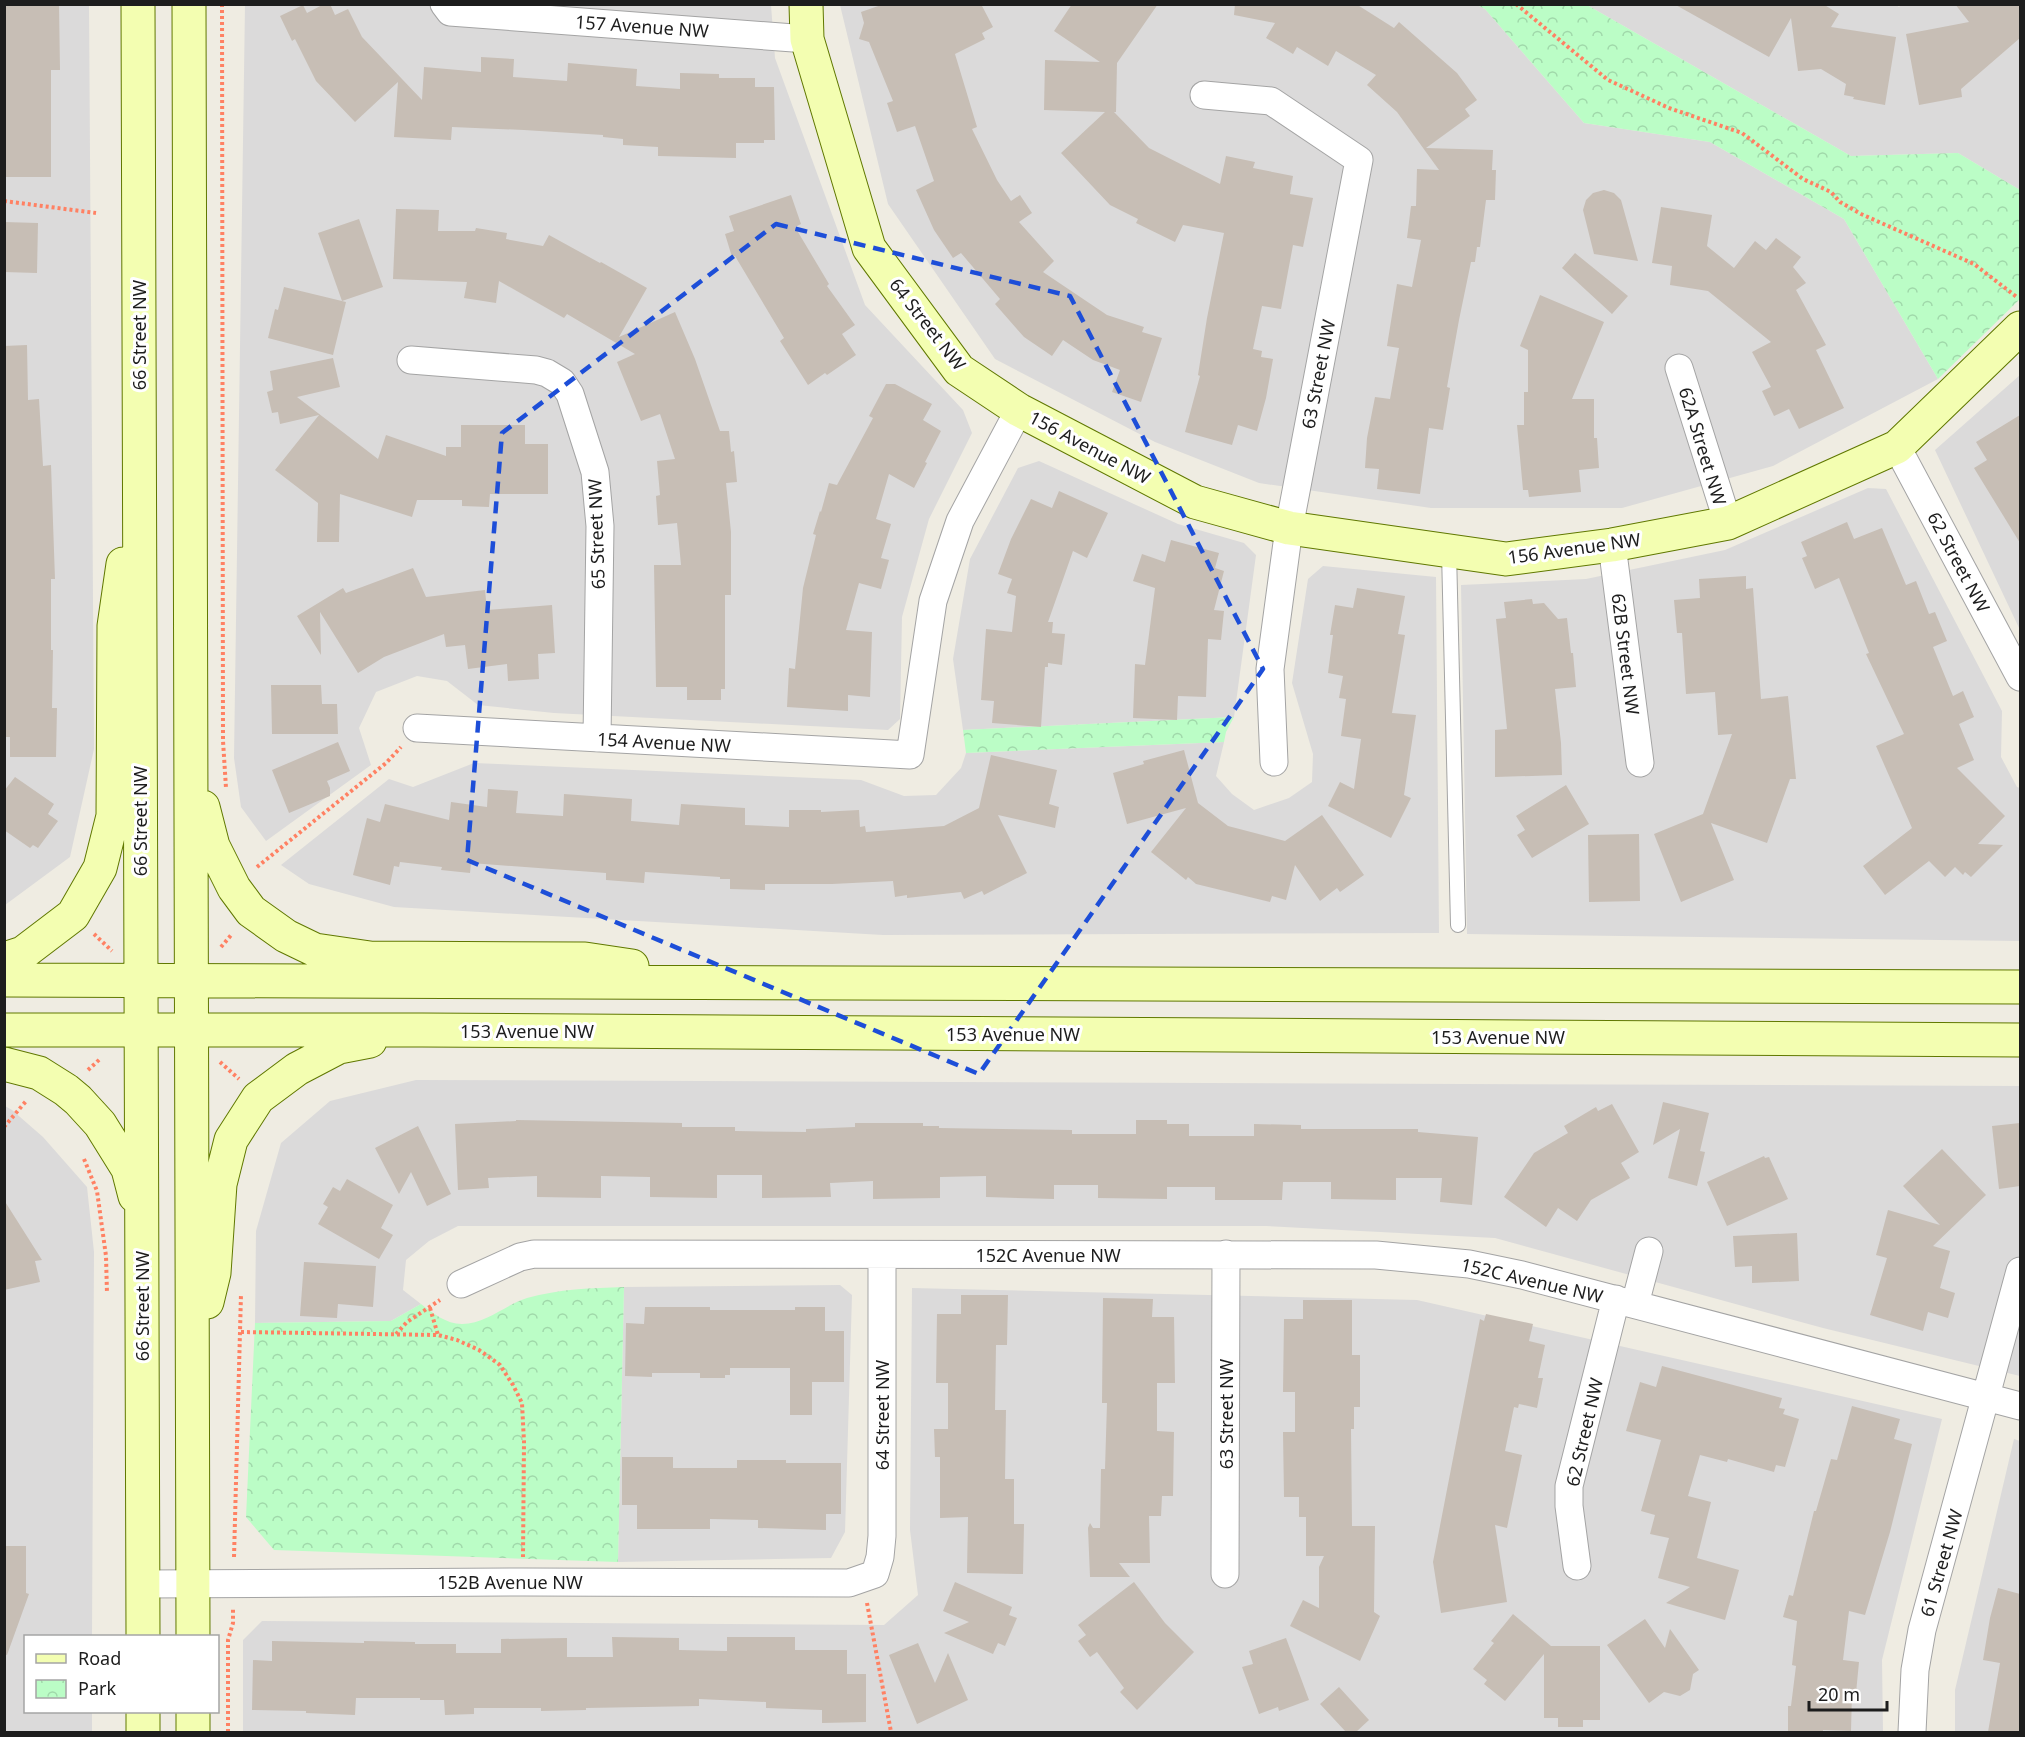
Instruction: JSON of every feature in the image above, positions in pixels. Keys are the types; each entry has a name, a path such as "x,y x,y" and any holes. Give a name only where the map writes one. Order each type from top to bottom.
{"main road":[{"name":"66 Street NW","path":"138,4 143,1635"},
{"path":"189,4 193,1635"},
{"name":"64 Street NW","path":"806,4 807,39 869,248 959,370 1019,410"},
{"name":"156 Avenue NW","path":"1019,410 1195,502 1289,528 1506,559 1612,545 1728,523 1897,447 2020,328"},
{"path":"4,959 23,953 73,915 100,868 113,816 114,626 139,443"},
{"path":"191,758 213,846 234,888 251,911 286,936 315,950 370,958 585,959 756,983"},
{"path":"4,980 2020,987"},
{"name":"153 Avenue NW","path":"4,1030 422,1030 2020,1040"},
{"path":"192,1362 214,1273 220,1184 231,1140 258,1098 297,1070 339,1047 422,1030"},
{"path":"4,1064 39,1073 66,1090 99,1124 128,1169 142,1226"},
{"path":"143,1713 143,1732"},
{"path":"193,1713 193,1732"}],"street":[{"name":"157 Avenue NW","path":"444,4 450,12 807,39"},
{"name":"63 Street NW","path":"1204,95 1271,101 1359,160 1289,528 1270,669 1274,762"},
{"name":"65 Street NW","path":"411,360 536,370 547,373 562,382 570,394 595,472 600,526 597,738"},
{"name":"62A Street NW","path":"1679,368 1728,523"},
{"name":"154 Avenue NW","path":"417,728 910,755 933,601 960,521 1019,410"},
{"name":"62 Street NW","path":"1897,447 2020,677"},
{"name":"62B Street NW","path":"1612,545 1640,763"},
{"path":"1626,1302 1649,1251"},
{"name":"152C Avenue NW","path":"461,1284 520,1257 534,1254 1376,1255 1469,1264 1522,1275 2020,1406"},
{"name":"63 Street NW","path":"1225,1574 1226,1254"},
{"name":"64 Street NW","path":"869,1577 880,1557 882,1536 882,1256"},
{"path":"1987,1397 2020,1271"},
{"name":"62 Street NW","path":"1577,1566 1569,1506 1569,1485 1626,1302"},
{"name":"61 Street NW","path":"1912,1732 1915,1670 1922,1630 1987,1397"},
{"name":"152B Avenue NW","path":"143,1584 849,1583 869,1577"}],"lane":[{"path":"1449,552 1458,925"}],"path":[{"path":"222,4 223,717 226,794"},
{"path":"1516,4 1608,80 1669,108 1742,133 1803,179 1831,192 1851,208 1974,264 2020,300"},
{"path":"4,201 96,213"},
{"path":"254,869 386,763 417,728"},
{"path":"214,956 236,929"},
{"path":"84,1074 107,1053"},
{"path":"214,1056 246,1086"},
{"path":"4,1127 30,1096"},
{"path":"82,1153 97,1191 106,1256 106,1293"},
{"path":"396,1334 407,1322 461,1284"},
{"path":"234,1539 241,1286"},
{"path":"430,1308 438,1335"},
{"path":"241,1332 438,1335 468,1345 500,1365 522,1403 523,1582"},
{"path":"869,1577 891,1732"},
{"path":"228,1732 228,1640 233,1623"}],"highlighted area":[{"path":"776,224 1070,296 1263,669 979,1074 467,860 502,433"}],"shaded area":[{"path":"1895,4 1899,7 1902,4 2020,5 2020,190 1958,153 1851,156 1587,5"},
{"path":"5,5 89,5 94,749 70,857 5,905"},
{"path":"245,5 771,5 775,58 865,305 963,410 972,433 929,519 902,617 900,719 888,730 554,713 478,705 447,681 417,676 376,692 359,728 371,765 266,841 241,807 234,758"},
{"path":"840,5 1477,5 1485,9 1584,123 1710,142 1844,219 1938,379 1773,466 1622,508 1431,508 1259,483 1155,442 995,359 888,204"},
{"path":"2020,375 2020,630 1935,450"},
{"path":"1039,461 1178,524 1244,543 1256,555 1234,717 963,730 953,659 970,559 1018,468"},
{"path":"1868,488 1886,489 2002,711 2001,757 2017,787 2020,788 2020,941 1467,934 1461,585 1586,579 1725,550"},
{"path":"1323,566 1436,577 1439,933 883,935 394,907 309,884 281,865 389,779 413,787 474,763 861,780 904,796 936,795 961,768 966,753 1224,742 1216,776 1232,794 1254,810 1289,798 1312,782 1313,754 1292,683 1308,579"},
{"path":"416,1080 2020,1086 2020,1376 1823,1328 1495,1238 1266,1226 458,1226 429,1241 406,1260 403,1290 421,1304 391,1321 255,1323 256,1231 281,1143 330,1101"},
{"path":"5,1106 43,1137 87,1187 94,1252 92,1635 24,1635 24,1713 92,1713 92,1732 5,1732"},
{"path":"840,1285 852,1295 845,1532 831,1558 618,1562 624,1287"},
{"path":"912,1288 1417,1300 1942,1419 1882,1660 1883,1732 243,1732 243,1640 262,1621 884,1625 918,1595 910,1530"},
{"path":"2014,1439 2020,1441 2020,1732 1955,1732 1955,1690"}],"green space":[{"path":"1477,5 1587,5 1851,156 1958,153 2020,190 2020,299 1938,379 1844,219 1710,142 1584,123 1485,9"},
{"path":"1234,717 1226,732 1224,742 966,753 963,730"},
{"path":"624,1287 618,1562 274,1550 246,1517 255,1323 391,1321 421,1304 440,1317 456,1324 462,1324 487,1318 519,1301 539,1295"}],"building":[{"path":"4,4 59,4 60,70 51,70 51,177 4,177"},
{"path":"324,4 330,4 335,15 348,9 362,37 422,100 424,67 481,72 481,57 514,59 513,77 567,81 568,63 637,69 636,86 680,89 680,73 719,74 719,78 755,78 755,87 774,87 775,140 764,140 764,143 736,143 736,158 658,156 658,147 623,145 623,139 603,137 603,135 524,130 452,127 451,140 394,137 398,82 355,122 316,81 295,39 292,41 280,16 303,5 307,13"},
{"path":"884,4 981,4 993,27 982,33 985,39 955,54 977,127 972,129 997,180 1011,201 1020,195 1032,213 1019,222 1054,261 1043,272 1107,315 1144,327 1142,332 1162,338 1141,402 1112,392 1120,370 1093,360 1063,340 1052,356 1024,337 995,304 1000,299 961,253 953,258 934,230 916,190 934,181 915,126 897,132 887,103 893,101 869,42 859,39 864,23 861,12"},
{"path":"1072,4 1158,4 1117,63 1116,112 1114,112 1149,148 1220,184 1226,156 1255,162 1253,168 1293,176 1290,194 1313,198 1303,247 1293,245 1281,309 1262,306 1253,349 1262,351 1261,357 1273,359 1257,431 1238,425 1232,445 1185,432 1200,376 1198,375 1207,318 1224,233 1183,225 1175,242 1136,223 1138,219 1110,205 1061,153 1105,112 1044,110 1045,60 1100,62 1054,31"},
{"path":"1235,4 1356,4 1394,28 1399,22 1457,73 1477,100 1465,109 1470,116 1426,148 1493,150 1492,170 1496,170 1495,200 1486,200 1480,247 1477,247 1475,262 1471,262 1459,320 1447,387 1450,388 1443,430 1429,428 1420,494 1377,489 1379,469 1365,468 1367,438 1375,397 1390,399 1399,348 1387,346 1397,284 1412,287 1421,240 1407,238 1411,206 1416,206 1417,169 1439,170 1397,112 1367,85 1376,75 1336,51 1328,66 1297,47 1293,54 1266,38 1275,23 1234,15"},
{"path":"1674,4 1823,4 1839,14 1831,27 1896,37 1885,105 1844,95 1846,84 1821,69 1798,71 1791,18 1769,57"},
{"path":"1955,4 2020,4 2020,38 1961,89 1962,97 1919,105 1906,34 1969,22"},
{"path":"1604,190 1614,193 1621,200 1638,261 1594,254 1583,210 1586,200 1593,193"},
{"path":"791,195 801,224 795,227 829,284 827,286 855,325 842,334 856,355 808,385 780,341 784,338 735,256 732,257 725,234 734,231 729,216"},
{"path":"1661,207 1712,215 1707,246 1734,268 1755,241 1766,250 1776,238 1801,257 1793,267 1806,283 1796,290 1826,345 1816,350 1844,408 1799,429 1789,409 1774,416 1762,391 1771,387 1752,352 1771,342 1708,291 1670,285 1672,266 1652,263"},
{"path":"396,209 439,210 438,231 475,231 476,228 507,233 506,239 543,246 549,235 647,288 619,337 675,312 695,359 720,431 729,431 731,452 734,451 737,482 726,483 731,532 731,595 725,595 725,689 721,689 721,700 687,700 687,687 656,687 654,565 681,565 677,523 658,525 656,496 660,495 657,461 675,459 660,414 641,421 617,362 635,354 567,314 564,318 499,281 496,303 464,298 467,282 393,279"},
{"path":"359,219 383,287 342,301 318,233"},
{"path":"4,222 38,223 37,273 4,272"},
{"path":"1575,253 1628,296 1612,314 1562,268"},
{"path":"284,287 346,302 333,355 268,338 275,309 278,310"},
{"path":"1540,295 1604,322 1572,399 1594,399 1594,438 1597,438 1599,468 1579,470 1581,492 1529,497 1528,490 1523,490 1517,425 1524,425 1524,392 1528,392 1528,350 1520,346"},
{"path":"27,345 28,400 39,399 43,466 51,465 55,579 51,579 51,650 53,650 52,708 57,708 56,757 10,757 10,737 4,737 4,346"},
{"path":"333,358 340,387 297,397 378,459 386,435 446,456 446,447 461,447 461,425 525,425 525,444 548,444 548,494 490,494 489,507 462,506 462,500 417,500 412,517 340,494 339,542 317,542 318,503 275,470 319,415 280,424 278,412 272,413 267,392 273,390 270,371"},
{"path":"886,384 895,384 932,404 923,420 941,431 914,488 889,474 876,519 891,524 881,558 889,560 881,589 859,583 846,630 872,632 870,697 848,695 848,711 787,707 789,668 795,669 803,588 816,535 813,534 820,511 829,483 837,485 873,418 869,416"},
{"path":"2020,415 2020,543 1974,468 1987,460 1976,442"},
{"path":"1059,491 1108,513 1087,558 1073,551 1048,622 1053,622 1052,633 1065,634 1062,665 1048,663 1048,667 1045,667 1041,727 992,723 994,701 981,700 986,629 1012,632 1016,596 1007,593 1012,579 998,574 1011,539 1031,499 1052,508"},
{"path":"1847,522 1854,539 1882,528 1906,585 1916,581 1929,614 1935,612 1947,641 1933,647 1953,696 1963,691 1974,717 1959,724 1974,760 1957,768 2005,816 1978,844 2003,845 1971,877 1965,872 1963,875 1955,867 1945,877 1929,861 1885,895 1863,866 1912,828 1876,746 1904,734 1866,654 1869,653 1839,578 1815,589 1802,558 1807,556 1801,542"},
{"path":"1171,540 1219,553 1215,568 1224,571 1214,610 1224,611 1221,640 1208,639 1206,697 1178,696 1177,720 1133,718 1135,664 1145,665 1155,588 1133,581 1142,554 1165,562"},
{"path":"413,568 426,597 485,590 487,610 552,605 555,653 538,654 539,679 508,681 507,664 468,669 465,645 446,647 444,634 384,657 358,673 320,612 321,655 297,616 343,588 346,593"},
{"path":"1746,576 1746,589 1753,588 1761,699 1788,696 1796,779 1790,779 1767,843 1711,823 1734,880 1681,902 1654,834 1703,814 1732,734 1718,735 1715,692 1686,694 1682,633 1677,633 1674,600 1700,598 1699,579"},
{"path":"1357,588 1405,596 1398,634 1405,635 1392,713 1416,715 1404,795 1411,798 1391,838 1328,806 1340,782 1354,789 1361,739 1341,736 1346,699 1339,698 1343,676 1328,673 1333,635 1330,635 1335,605 1353,608"},
{"path":"1532,599 1533,604 1544,603 1558,619 1567,618 1571,653 1573,653 1576,687 1555,689 1562,775 1495,777 1495,730 1507,729 1496,619 1506,618 1504,602"},
{"path":"271,685 321,685 322,704 337,704 338,734 272,734"},
{"path":"338,742 350,771 327,781 330,796 289,813 272,770"},
{"path":"1184,750 1198,803 1228,826 1285,841 1322,815 1364,875 1340,892 1337,888 1320,901 1295,865 1286,900 1272,896 1270,902 1196,884 1188,877 1186,880 1151,852 1186,808 1127,824 1113,773 1144,764 1143,761"},
{"path":"991,755 1057,770 1049,804 1059,807 1055,828 998,815 1027,873 984,895 982,891 964,899 961,892 907,898 907,895 895,897 893,881 765,884 765,890 730,889 730,879 720,879 720,877 645,872 644,883 606,880 606,873 471,863 470,873 400,862 399,867 394,866 390,885 353,875 367,818 380,822 385,804 449,820 451,802 487,807 488,789 518,791 516,813 563,816 564,794 632,799 631,821 679,825 681,804 745,808 745,825 789,827 789,810 821,810 821,812 859,810 860,827 865,826 866,832 944,826 979,808"},
{"path":"15,777 54,804 48,814 58,821 38,848 33,845 30,848 4,830 4,791"},
{"path":"1566,785 1589,824 1532,858 1517,835 1525,830 1516,816"},
{"path":"1639,834 1640,901 1589,902 1588,835"},
{"path":"1663,1102 1709,1113 1700,1151 1705,1152 1697,1186 1668,1178 1680,1129 1653,1145"},
{"path":"1612,1104 1639,1152 1621,1163 1630,1178 1591,1200 1577,1221 1558,1208 1546,1227 1504,1197 1534,1153 1568,1133 1564,1126 1596,1107 1598,1111"},
{"path":"516,1120 682,1123 682,1127 735,1127 735,1131 806,1132 806,1129 855,1127 855,1123 923,1123 923,1126 939,1126 939,1128 1072,1130 1072,1134 1136,1134 1136,1120 1167,1120 1167,1124 1189,1124 1189,1136 1254,1136 1254,1124 1301,1125 1301,1129 1418,1129 1418,1132 1478,1137 1472,1205 1440,1202 1442,1178 1396,1178 1396,1200 1331,1199 1331,1182 1283,1182 1282,1200 1215,1200 1215,1187 1167,1187 1167,1199 1098,1198 1098,1185 1054,1185 1054,1199 986,1197 986,1176 940,1177 940,1198 873,1199 873,1181 830,1183 831,1197 762,1198 762,1175 717,1175 717,1198 650,1197 650,1177 601,1176 601,1198 537,1197 537,1176 488,1178 489,1188 458,1190 455,1124"},
{"path":"2020,1123 2020,1186 1999,1189 1992,1126"},
{"path":"418,1126 451,1194 427,1206 411,1172 399,1194 375,1148"},
{"path":"1942,1149 1986,1195 1933,1246 1950,1251 1940,1288 1955,1293 1948,1318 1928,1312 1923,1331 1870,1315 1887,1258 1876,1255 1888,1210 1940,1225 1903,1186"},
{"path":"1764,1156 1769,1157 1788,1199 1727,1226 1707,1182"},
{"path":"347,1179 393,1205 381,1228 393,1235 379,1259 318,1224 328,1207 323,1204 333,1187 340,1191"},
{"path":"4,1200 42,1260 35,1261 40,1282 4,1290"},
{"path":"1797,1233 1799,1281 1752,1283 1752,1266 1735,1267 1733,1236"},
{"path":"304,1262 376,1266 373,1307 338,1304 337,1318 300,1316"},
{"path":"961,1295 1008,1295 1007,1345 996,1345 995,1410 1006,1410 1005,1479 1014,1479 1014,1524 1024,1524 1023,1574 967,1573 968,1517 940,1518 940,1457 935,1457 934,1429 948,1429 948,1383 936,1383 937,1314 961,1314"},
{"path":"1103,1298 1153,1299 1152,1317 1174,1317 1175,1383 1157,1383 1157,1431 1174,1432 1173,1496 1162,1496 1161,1516 1149,1516 1150,1563 1119,1563 1130,1577 1090,1577 1088,1528 1090,1523 1093,1528 1100,1528 1101,1469 1105,1469 1107,1403 1102,1403"},
{"path":"1303,1300 1352,1300 1352,1355 1360,1355 1360,1407 1354,1407 1354,1429 1351,1429 1352,1526 1375,1526 1374,1612 1380,1616 1360,1661 1290,1626 1303,1600 1319,1608 1319,1567 1324,1556 1306,1556 1306,1517 1299,1517 1299,1497 1284,1497 1283,1432 1295,1432 1295,1392 1283,1392 1284,1319 1303,1319"},
{"path":"645,1307 795,1310 795,1307 825,1307 825,1331 844,1331 844,1382 812,1382 812,1415 790,1415 790,1368 730,1368 730,1375 725,1375 725,1378 700,1378 700,1373 652,1373 652,1377 625,1376 626,1323 644,1324"},
{"path":"1486,1314 1533,1324 1529,1341 1545,1345 1538,1378 1543,1378 1537,1408 1519,1404 1518,1408 1514,1407 1505,1451 1522,1455 1507,1528 1495,1525 1507,1602 1441,1613 1433,1562 1480,1319 1484,1321"},
{"path":"1662,1366 1782,1398 1779,1408 1785,1409 1783,1414 1799,1419 1785,1467 1776,1465 1774,1472 1728,1459 1727,1462 1700,1455 1688,1496 1711,1502 1697,1558 1739,1570 1725,1620 1666,1603 1690,1587 1658,1578 1669,1538 1650,1534 1655,1515 1641,1511 1661,1440 1626,1431 1640,1382 1656,1387"},
{"path":"1852,1406 1900,1419 1894,1439 1912,1444 1890,1532 1865,1615 1849,1611 1843,1660 1859,1662 1856,1693 1852,1693 1851,1731 1788,1732 1788,1706 1791,1706 1796,1666 1792,1665 1797,1621 1783,1617 1789,1595 1793,1596 1814,1511 1816,1511 1831,1459 1837,1460"},
{"path":"622,1457 673,1457 673,1468 737,1468 737,1460 841,1463 841,1514 826,1514 826,1530 758,1528 758,1520 710,1519 710,1529 637,1529 637,1505 622,1505"},
{"path":"4,1546 26,1546 26,1593 29,1594 7,1655 4,1654"},
{"path":"955,1582 1012,1607 1009,1615 1017,1618 1005,1646 998,1643 993,1654 944,1633 969,1622 943,1611"},
{"path":"1134,1582 1165,1623 1194,1652 1137,1710 1120,1692 1124,1688 1097,1652 1090,1657 1078,1641 1086,1635 1078,1625"},
{"path":"1998,1588 2020,1594 2020,1732 1988,1732 2000,1663 1983,1660"},
{"path":"1513,1614 1551,1646 1600,1646 1600,1720 1583,1720 1583,1727 1558,1727 1558,1718 1544,1718 1544,1654 1505,1701 1484,1684 1487,1680 1473,1669 1494,1643 1491,1641"},
{"path":"1645,1619 1665,1648 1670,1629 1699,1670 1693,1674 1690,1690 1680,1696 1664,1692 1649,1703 1607,1645"},
{"path":"612,1637 679,1638 679,1650 727,1651 727,1637 795,1637 795,1650 847,1650 847,1674 866,1674 866,1722 822,1723 822,1710 766,1708 766,1702 699,1699 699,1706 541,1711 541,1708 474,1708 474,1714 445,1715 444,1700 420,1700 420,1698 356,1698 355,1715 252,1710 253,1660 272,1661 272,1641 456,1644 456,1653 501,1653 501,1639 567,1638 567,1657 613,1657"},
{"path":"1286,1638 1309,1700 1279,1711 1278,1707 1259,1714 1242,1667 1253,1664 1249,1651"},
{"path":"918,1643 935,1683 948,1653 968,1700 917,1724 889,1655"},
{"path":"1339,1687 1369,1720 1356,1732 1346,1732 1320,1704"}]}
